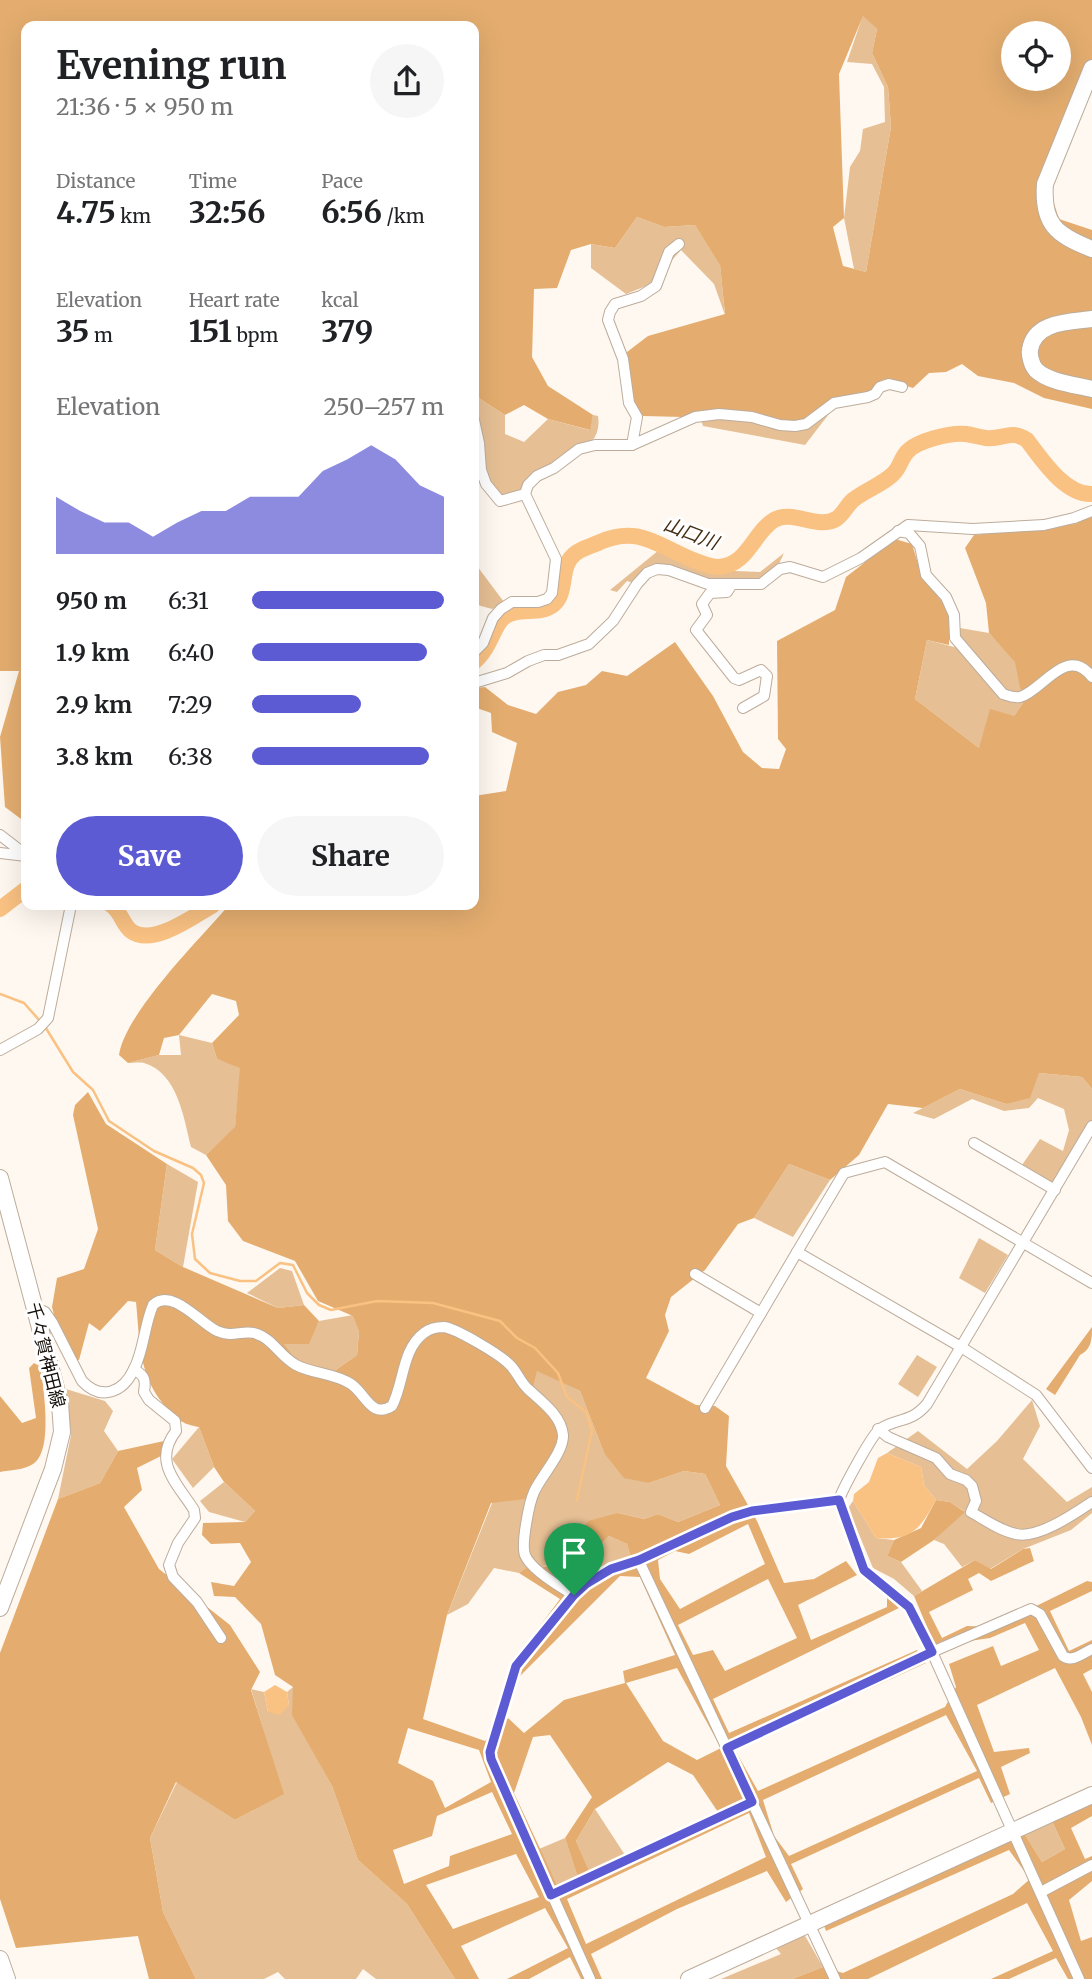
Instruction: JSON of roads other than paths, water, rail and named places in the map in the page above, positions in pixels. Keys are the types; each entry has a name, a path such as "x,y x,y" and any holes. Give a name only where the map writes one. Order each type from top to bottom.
{"street":[{"path":"1092,68 1045,184 1043,204 1048,221 1067,240 1092,249"},
{"path":"632,445 637,417 629,403 623,359 608,320 615,304 640,296 656,286 669,252 679,244"},
{"path":"1092,319 1052,324 1035,335 1029,351 1034,368 1046,376 1092,389"},
{"path":"479,647 494,618 502,609 512,603 538,602 547,599 552,593 556,559 525,494 528,485 537,476 554,468 579,449 595,444 632,445 695,417 752,417 780,425 806,424 834,403 868,397 875,394 880,387 889,384 902,387"},
{"path":"479,439 481,470 486,484 500,501 525,494"},
{"path":"479,681 507,673 544,655 558,655 589,644 613,621 637,584 647,573 657,569 669,569 699,582 732,584 761,584 780,569 790,567 823,577 862,558 908,526 918,524 974,529 1044,524 1092,511"},
{"path":"898,531 909,533 920,546 926,575 946,597 954,615 955,638 1003,694 1014,698 1023,696 1059,668 1076,667 1092,677"},
{"path":"732,584 727,592 710,593 702,604 707,615 696,630 734,678 739,680 761,670 767,676 764,696 743,708"},
{"path":"0,835 21,852"},
{"path":"0,853 21,855"},
{"path":"0,1050 38,1028 48,1018 70,910"},
{"path":"1079,1979 932,1652 909,1607 864,1570 839,1500 878,1429 919,1413 1092,1126"},
{"path":"974,1143 1055,1190"},
{"path":"705,1409 844,1173 885,1162 1092,1283"},
{"name":"千々賀神田線","path":"0,1178 8,1231 34,1307 60,1403 62,1432 53,1469 0,1608"},
{"path":"797,1252 961,1347 1036,1395 1092,1468"},
{"path":"695,1274 761,1313"},
{"path":"34,1307 45,1312 52,1322 82,1381 89,1389 102,1393 119,1389 134,1369 153,1305 164,1300 175,1303 198,1316 214,1330 226,1335 255,1333 272,1341 292,1363 309,1371 339,1377 358,1390 371,1406 385,1410 392,1406 397,1397 408,1356 424,1332 446,1327 455,1331 506,1361 525,1387 540,1398 557,1418 563,1435 561,1446 533,1493 523,1544 524,1554 530,1563 574,1595"},
{"path":"134,1369 142,1374 145,1381 144,1392 149,1400 175,1421 176,1431 167,1442 165,1466 194,1510 195,1518 177,1543 169,1565 173,1577 197,1602 221,1638"},
{"path":"878,1429 888,1437 936,1458 950,1474 966,1480 972,1486 976,1501 971,1512 1013,1534 1024,1535 1061,1523 1092,1502"},
{"path":"590,1979 491,1759 490,1752 516,1666 574,1595 586,1584 611,1569 639,1560 732,1517 752,1511 839,1500"},
{"path":"639,1560 835,1979"},
{"path":"727,1748 1031,1609 1040,1614 1066,1659 1092,1649"},
{"path":"689,1979 1092,1795"},
{"path":"551,1895 752,1802"},
{"path":"1041,1892 1092,1865"},
{"path":"0,1959 7,1979"}],"waterway":[{"name":"山口川","path":"479,657 503,618 515,612 541,610 558,600 567,564 570,558 581,550 614,537 637,537 648,539 706,565 729,565 744,555 774,520 781,517 821,522 836,519 853,500 893,474 905,454 912,448 934,438 952,434 986,438 1016,435 1027,440 1064,483 1082,493 1092,494"},
{"name":"山口川","path":"0,909 21,893"},
{"name":"山口川","path":"116,910 125,925 140,935 162,933 205,910"},
{"path":"0,994 24,1003 40,1021"},
{"path":"44,1025 73,1072 93,1090 109,1121 154,1151 193,1168 201,1175 204,1183 192,1234 195,1259 210,1273 240,1281 256,1281 280,1263 293,1265 307,1293 319,1305 331,1310 377,1301 433,1303 500,1321 517,1338 535,1348 558,1373 567,1397 586,1412 592,1430 577,1500"}]}
